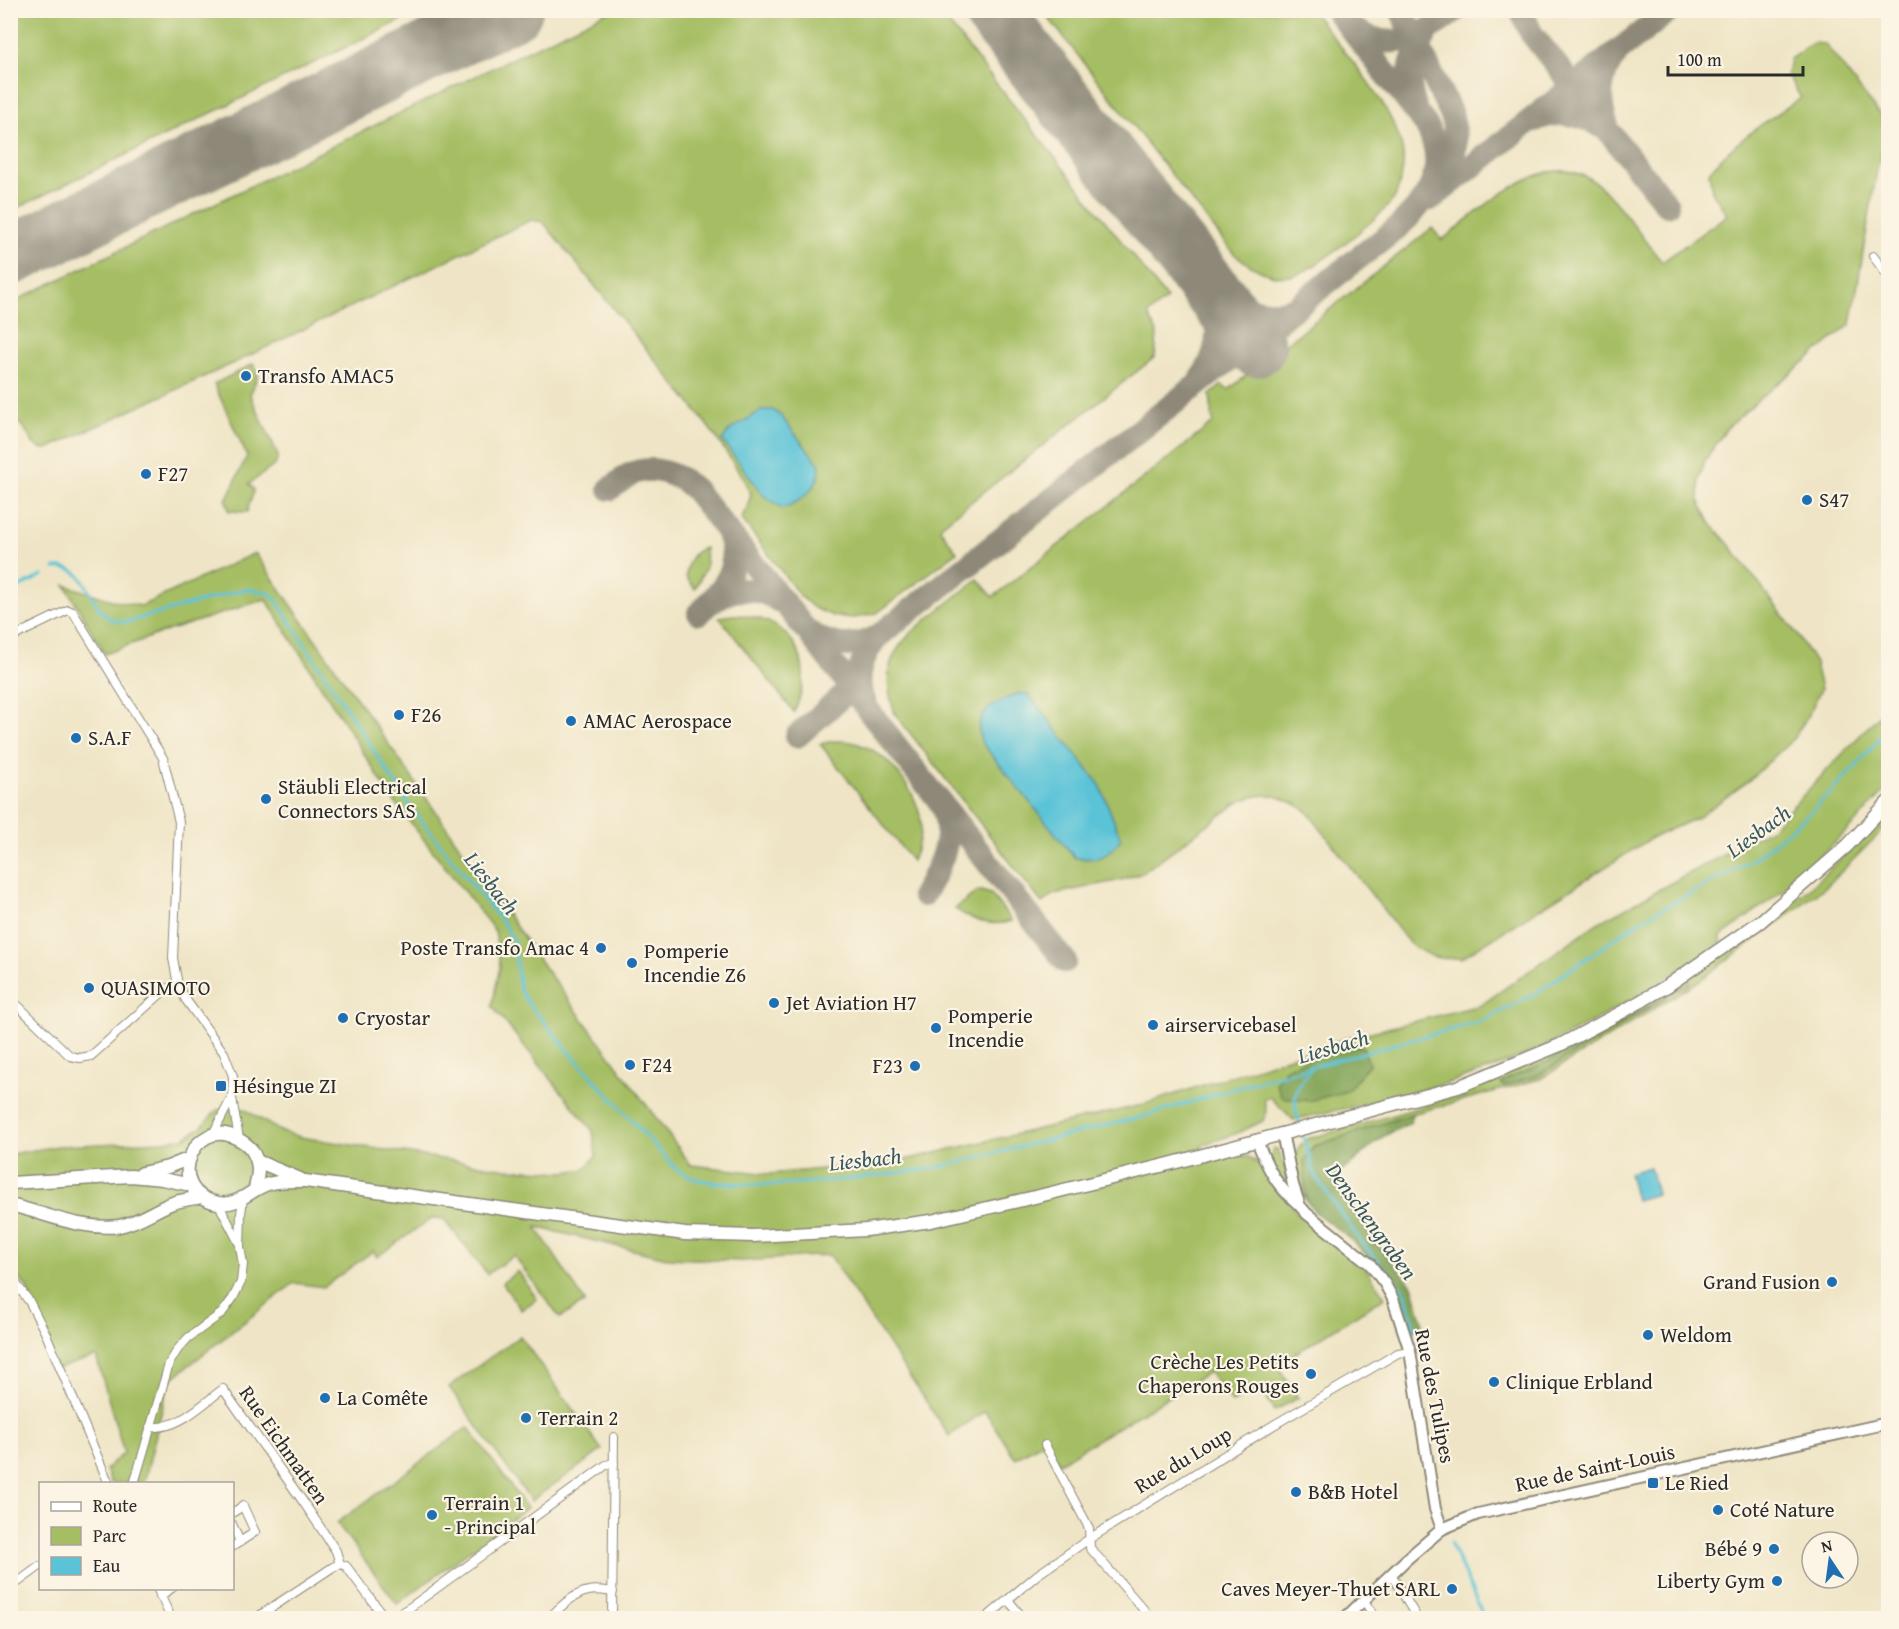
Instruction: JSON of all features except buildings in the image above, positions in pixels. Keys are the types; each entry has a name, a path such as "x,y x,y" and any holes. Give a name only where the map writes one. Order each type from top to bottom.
{"main road":[{"path":"255,1188 259,1171 257,1161 248,1144 231,1135 213,1134 195,1147 187,1167 187,1176 191,1185 201,1197 227,1204 243,1198 255,1188 279,1181 305,1181 685,1234 753,1236 866,1230 931,1221 1169,1164 1458,1087 1560,1045 1624,1011 1692,970 1761,921 1847,846 1888,802"},
{"name":"Rue des Tulipes","path":"1287,1132 1293,1185 1299,1203"},
{"name":"Rue des Tulipes","path":"1257,1140 1270,1172 1283,1189 1299,1203 1306,1213 1370,1264 1385,1284 1398,1312 1410,1351 1435,1509 1442,1529"},
{"path":"131,1176 168,1167 190,1158"},
{"path":"257,1161 305,1181"},
{"path":"10,1184 131,1176 191,1185"},
{"path":"10,1205 87,1225 112,1226 138,1220 173,1203 201,1197"},
{"name":"Rue de Saint-Louis","path":"1345,1618 1442,1529 1461,1520 1478,1514 1888,1423"}],"street":[{"path":"1873,256 1888,276"},
{"path":"10,638 68,610 73,612 163,758 179,822 173,958 178,985 224,1053 233,1076 232,1098 239,1139"},
{"path":"10,998 70,1056 80,1058 91,1056 166,989 178,985"},
{"path":"213,1134 232,1098"},
{"path":"135,1482 170,1364 178,1349 188,1338 222,1313 241,1282 243,1264 240,1247 243,1198"},
{"path":"218,1203 240,1247"},
{"path":"10,1276 29,1301 46,1334 108,1482"},
{"name":"Rue du Loup","path":"986,1618 1037,1575 1089,1539 1267,1429 1398,1353 1410,1351"},
{"name":"Rue Eichmatten","path":"150,1427 161,1429 174,1425 223,1389 304,1503 336,1551 340,1564"},
{"path":"612,1618 614,1437"},
{"path":"1045,1445 1089,1528 1090,1548 1151,1618"},
{"path":"259,1618 340,1564 346,1566 386,1618 394,1617 606,1465 614,1464"},
{"path":"234,1512 243,1506 255,1532 234,1546"},
{"path":"234,1528 240,1542"},
{"path":"10,1588 39,1567"},
{"path":"1391,1574 1417,1618"},
{"path":"550,1618 557,1610 590,1590 613,1592"},
{"path":"159,1592 171,1618"},
{"path":"1008,1600 1023,1618"},
{"path":"1364,1600 1376,1618"}],"green space":[{"path":"11,10 420,10 420,11 11,211"},
{"path":"609,11 939,11 1167,299 1148,314 1157,334 1155,357 942,525 940,529 957,552 877,613 854,618 833,616 814,608 800,596 741,518 751,495 743,478 716,437 543,222 531,220 236,362 47,449 33,443 24,428 11,419 11,303"},
{"path":"1043,11 1312,11 1352,60 1391,120 1403,156 1401,177 1395,197 1364,228 1304,271 1286,276 1261,272 1233,253"},
{"path":"1813,43 1825,44 1881,116 1887,137 1877,170 1851,324 1727,428 1705,460 1699,479 1699,500 1711,524 1797,634 1815,663 1821,689 1808,716 1793,739 1746,783 1698,817 1650,839 1461,958 1433,956 1409,943 1306,810 1272,796 1255,796 1236,804 1142,873 1121,880 1054,894 1042,903 895,714 888,683 889,670 899,647 907,637 978,579 993,597 1213,423 1210,395 1222,385 1228,390 1432,228 1442,240 1478,211 1520,183 1541,174 1563,171 1584,176 1612,198 1662,262 1727,215 1712,191 1709,172 1740,141 1801,98 1787,74 1790,59"},
{"path":"253,364 258,375 250,395 278,455 276,464 249,484 254,490 247,512 229,511 226,500 247,456 214,384"},
{"path":"705,548 706,567 695,589 686,577 687,567 693,555"},
{"path":"255,553 547,971 691,1165 769,1174 896,1162 1142,1105 1351,1037 1481,1005 1596,924 1772,828 1887,707 1888,787 1856,822 1787,888 1720,937 1722,941 1671,975 1591,1022 1536,1050 1482,1072 1375,1102 1293,1120 1270,1097 1264,1099 1266,1112 1263,1121 1238,1133 1202,1145 1206,1161 1236,1154 1249,1157 1261,1165 1278,1190 1302,1218 1365,1267 1385,1297 1277,1365 1298,1398 1274,1411 1261,1387 1232,1402 1209,1372 1059,1463 1045,1441 1015,1458 985,1411 949,1436 829,1255 743,1261 667,1258 536,1227 585,1302 560,1318 514,1256 487,1274 444,1219 432,1218 377,1257 373,1251 324,1287 294,1283 169,1381 144,1482 111,1482 106,1469 124,1453 96,1356 57,1369 26,1286 11,1270 11,1154 59,1146 184,1138 200,1128 217,1110 244,1109 280,1131 300,1137 508,1169 564,1172 585,1169 596,1156 593,1131 492,1006 500,966 495,931 393,800 266,599 105,654 65,585 115,601 141,606"},
{"path":"733,615 753,617 770,623 784,632 794,644 801,658 803,675 801,693 794,712 719,617"},
{"path":"833,741 854,743 872,750 892,766 909,789 919,813 921,825 912,861 820,744"},
{"path":"1888,811 1888,825 1828,885 1699,981 1540,1079 1412,1114 1314,1146 1304,1161 1306,1200 1295,1176 1294,1160 1300,1145 1307,1139 1452,1096 1535,1061 1618,1021 1697,974 1772,920 1828,871"},
{"path":"976,892 991,894 1012,921 982,922 955,909"},
{"path":"1691,982 1537,1076 1503,1086 1501,1083 1583,1044"},
{"path":"1345,1047 1363,1047 1369,1064 1347,1091 1309,1101 1281,1097 1276,1082 1288,1067"},
{"path":"1412,1114 1410,1123 1384,1136 1333,1179 1378,1246 1412,1285 1423,1322 1421,1328 1413,1332 1410,1331 1397,1289 1373,1261 1348,1237 1316,1213 1306,1200 1304,1160 1314,1146"},
{"path":"1273,1148 1277,1149 1284,1163 1290,1192 1273,1166 1271,1154"},
{"path":"518,1271 537,1299 521,1310 502,1283"},
{"name":"Terrain 2","path":"520,1336 602,1450 531,1501 449,1387"},
{"name":"Terrain 1 - Principal","path":"468,1427 527,1508 397,1604 337,1523"}],"water":[{"path":"762,410 773,410 780,415 820,465 813,487 803,498 782,508 764,496 722,440 730,430"},
{"path":"1020,693 1029,695 1100,785 1121,839 1101,857 1075,858 982,743 979,724 982,716 994,705"},
{"path":"1650,1167 1657,1194 1636,1200 1629,1173"}],"waterway":[{"name":"Liesbach","path":"55,568 67,568 75,572 104,614 113,620 127,622 246,589 268,592 276,600 411,808 503,923 513,940 520,990 527,1002 677,1170 695,1179 718,1183 768,1185 844,1180 935,1168 1145,1116 1266,1079 1482,1021 1535,994 1640,921 1754,859 1808,815 1860,762 1888,728"},
{"name":"Liesbach","path":"10,595 43,575"},
{"name":"Denschengraben","path":"1300,1125 1295,1107 1297,1088 1312,1067"},
{"name":"Denschengraben","path":"1302,1132 1315,1176 1359,1239 1405,1292 1415,1330"},
{"path":"1450,1542 1484,1618"}],"taxiway":[{"path":"610,489 629,475 646,470 663,472 680,479 694,489 805,629 822,640 840,645 858,644 877,637 1384,239 1417,208 1429,190 1436,171 1435,149 1426,125 1336,10"},
{"path":"1401,10 1452,116 1455,135 1454,154 1449,172 1439,188"},
{"path":"1351,27 1366,36 1380,40 1406,40 1431,28 1456,10"},
{"path":"1521,10 1531,33 1667,205"},
{"path":"1431,199 1670,10"},
{"path":"1415,106 1410,88 1410,71 1415,54 1424,38"},
{"path":"1607,126 1601,99 1603,81 1615,56"},
{"path":"1535,120 1553,115 1571,115 1588,119 1604,128"},
{"path":"1194,268 1209,295 1217,322 1215,349 1202,377"},
{"path":"1203,278 1221,294 1244,306 1269,312 1293,309"},
{"path":"699,613 716,596 732,567 733,556 727,532"},
{"path":"712,602 729,593 747,590 765,594 782,603"},
{"path":"811,636 863,703"},
{"path":"877,637 862,663 860,672 861,690 868,710 1065,961"},
{"path":"797,736 845,694 857,674"},
{"path":"923,895 940,863 947,840 947,828 941,804"}],"runway":[{"path":"10,256 513,10"},
{"path":"992,10 1256,347"}],"place":[{"name":"Transfo AMAC5","path":"246,376"},
{"name":"F27","path":"146,474"},
{"name":"S47","path":"1807,500"},
{"name":"F26","path":"399,715"},
{"name":"AMAC Aerospace","path":"571,721"},
{"name":"S.A.F","path":"76,738"},
{"name":"Stäubli Electrical Connectors SAS","path":"266,799"},
{"name":"Poste Transfo Amac 4","path":"601,948"},
{"name":"Pomperie Incendie Z6","path":"632,963"},
{"name":"QUASIMOTO","path":"89,988"},
{"name":"Jet Aviation H7","path":"774,1003"},
{"name":"Cryostar","path":"343,1018"},
{"name":"airservicebasel","path":"1153,1025"},
{"name":"Pomperie Incendie","path":"936,1028"},
{"name":"F24","path":"630,1065"},
{"name":"F23","path":"915,1066"},
{"name":"Hésingue ZI","path":"221,1086"},
{"name":"Grand Fusion","path":"1832,1282"},
{"name":"Weldom","path":"1648,1335"},
{"name":"Crèche Les Petits Chaperons Rouges","path":"1311,1374"},
{"name":"Clinique Erbland","path":"1494,1382"},
{"name":"La Comête","path":"325,1398"},
{"name":"Terrain 2","path":"526,1418"},
{"name":"Le Ried","path":"1653,1483"},
{"name":"B&B Hotel","path":"1296,1492"},
{"name":"Coté Nature","path":"1718,1510"},
{"name":"Terrain 1 - Principal","path":"432,1515"},
{"name":"Bébé 9","path":"1774,1549"},
{"name":"Liberty Gym","path":"1777,1581"},
{"name":"Caves Meyer-Thuet SARL","path":"1452,1589"}]}
